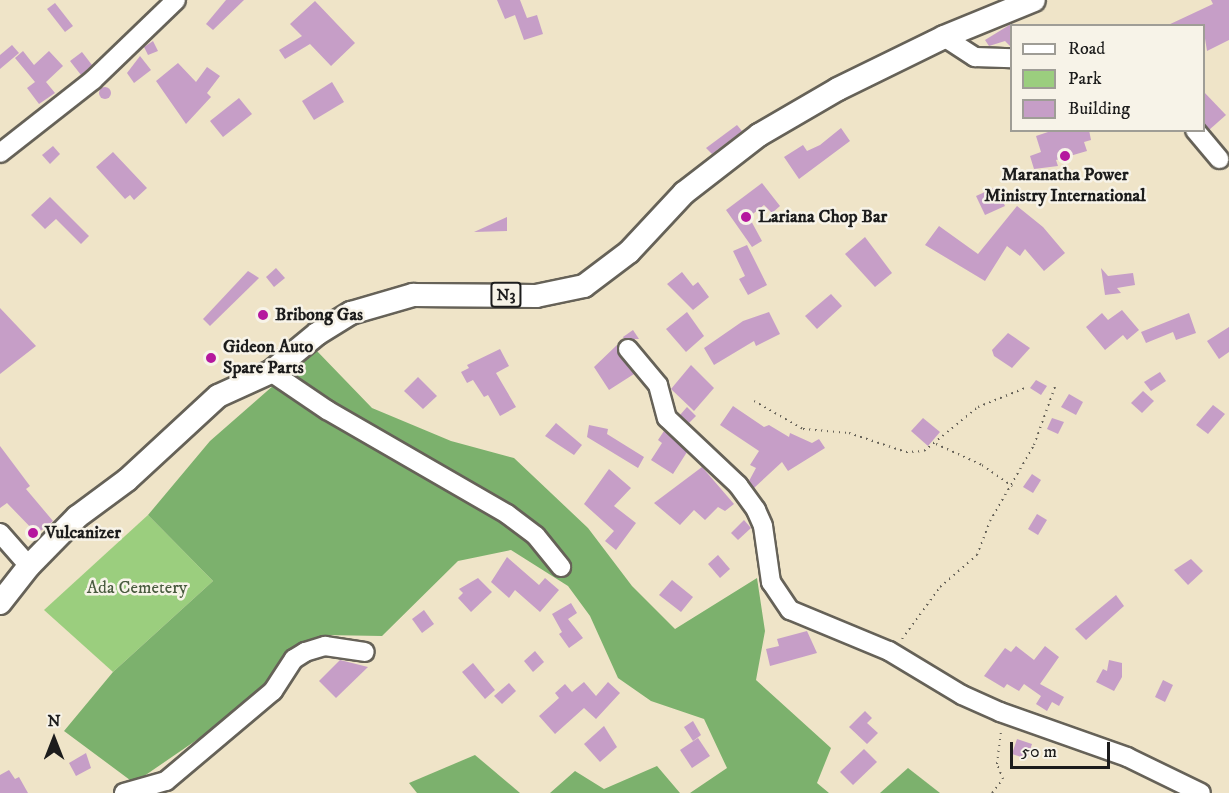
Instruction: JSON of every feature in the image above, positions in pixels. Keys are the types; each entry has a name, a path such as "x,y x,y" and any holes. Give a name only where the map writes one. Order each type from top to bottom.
{"main road":[{"name":"N3","path":"0,603 29,566 77,517 127,480 219,396 272,372 317,334 351,313 413,295 536,296 584,286 629,252 684,193 759,135 838,89 944,37 1034,0"}],"street":[{"path":"0,153 93,80 176,0"},
{"path":"944,37 975,57 1010,58"},
{"path":"1197,132 1219,159"},
{"path":"628,349 658,385 667,418 738,485 756,510 777,596 790,610 810,621 889,651 962,695 1000,712 1127,758 1200,793"},
{"path":"272,372 327,411 507,514 536,536 561,567"},
{"path":"0,533 29,566"},
{"path":"124,793 166,781 273,691 294,658 325,646 365,652"}],"path":[{"path":"889,651 915,625 940,587 977,555 990,521 1034,445 1056,384"},
{"path":"754,401 803,429 849,434 906,452 924,451 936,444 978,407 1025,388"},
{"path":"936,444 982,465 1012,486"},
{"path":"992,793 1003,779 997,764 1002,736 1000,712"}],"green space":[{"path":"315,349 372,408 451,441 514,458 588,528 632,586 675,629 757,578 765,631 756,680 831,748 817,783 829,793 690,793 727,768 704,719 651,701 618,678 590,616 568,586 511,550 458,561 382,636 324,635 265,693 134,783 64,731 113,672 213,581 148,515 210,441"},
{"name":"Ada Cemetery","path":"148,515 213,581 113,672 44,610"},
{"path":"475,755 520,793 417,793 409,783"},
{"path":"657,766 680,793 550,793 575,771 604,789"},
{"path":"908,768 940,793 880,793"}],"building":[{"path":"226,0 244,0 213,30 206,24"},
{"path":"497,0 520,0 527,18 537,15 543,34 524,40 515,15 505,19"},
{"path":"1211,0 1229,0 1229,40 1207,51 1205,24 1170,24 1213,4"},
{"path":"315,1 355,43 331,66 310,44 285,59 279,50 302,36 290,24"},
{"path":"55,3 73,26 65,32 47,9"},
{"path":"1010,25 1010,46 1005,41 989,46 985,40"},
{"path":"153,41 158,51 148,55 144,47"},
{"path":"12,45 19,53 0,69 0,55"},
{"path":"23,51 34,65 49,51 63,66 46,82 55,93 39,104 27,88 35,82 15,58"},
{"path":"82,52 92,65 81,75 70,61"},
{"path":"140,56 151,70 134,83 127,73"},
{"path":"178,63 196,82 207,67 220,76 207,93 211,97 186,124 156,81"},
{"path":"332,82 344,102 314,120 302,101"},
{"path":"107,87 111,93 107,99 103,99 99,91"},
{"path":"1205,93 1226,115 1209,130 1205,125"},
{"path":"239,98 252,114 223,137 210,121"},
{"path":"737,125 742,131 712,154 706,148"},
{"path":"841,128 850,141 799,179 784,157 803,145 807,151 820,145"},
{"path":"1048,132 1089,132 1091,140 1084,142 1087,151 1056,160 1058,166 1034,169 1030,156 1041,152 1036,136"},
{"path":"53,146 60,154 50,164 42,155"},
{"path":"113,152 147,188 134,200 130,195 125,199 96,167"},
{"path":"762,183 780,206 772,213 764,205 749,217 762,241 752,247 726,210"},
{"path":"996,187 1005,206 985,215 976,196"},
{"path":"50,197 89,236 81,244 56,219 45,229 31,215"},
{"path":"1017,206 1043,227 1065,253 1044,271 1025,249 1020,256 1007,246 985,281 925,245 939,226 978,254"},
{"path":"507,217 507,231 474,232"},
{"path":"865,237 892,273 875,287 845,254"},
{"path":"747,245 767,285 748,295 739,279 745,276 733,251"},
{"path":"276,268 285,278 274,287 266,277"},
{"path":"1101,268 1108,276 1133,273 1135,285 1117,288 1121,293 1105,295"},
{"path":"248,271 259,278 210,326 203,319"},
{"path":"682,272 693,286 698,282 709,297 693,310 667,284"},
{"path":"831,294 842,306 817,329 805,316"},
{"path":"0,308 36,346 0,374"},
{"path":"1122,310 1139,330 1127,340 1123,335 1105,350 1086,327 1102,313 1108,320"},
{"path":"687,312 704,336 686,352 666,329"},
{"path":"769,312 780,334 756,346 754,341 714,365 704,348 743,321"},
{"path":"1189,313 1196,333 1176,340 1173,332 1146,343 1141,332"},
{"path":"1229,327 1229,352 1219,359 1207,341"},
{"path":"633,330 639,339 624,339 623,337"},
{"path":"1008,333 1030,348 1012,368 994,356 992,350"},
{"path":"617,345 619,356 634,374 609,390 594,367"},
{"path":"500,349 509,366 496,373 516,407 500,416 488,395 484,397 473,380 467,383 461,372 469,368 467,365"},
{"path":"691,365 714,388 694,411 671,389"},
{"path":"1160,372 1166,381 1151,391 1144,382"},
{"path":"418,377 437,396 423,409 404,391"},
{"path":"1036,380 1047,386 1041,395 1030,388"},
{"path":"1143,391 1154,401 1142,413 1131,403"},
{"path":"1069,394 1083,402 1076,415 1061,407"},
{"path":"1213,405 1225,414 1208,434 1196,425"},
{"path":"733,406 764,427 769,425 789,437 790,433 812,443 819,439 825,448 788,471 782,462 754,488 749,481 756,468 750,465 759,451 720,425"},
{"path":"687,407 696,416 689,423 680,415"},
{"path":"923,418 940,432 928,446 911,431"},
{"path":"1052,418 1064,422 1058,434 1047,429"},
{"path":"556,423 582,445 574,455 545,436"},
{"path":"589,425 608,429 607,434 644,457 638,468 587,437"},
{"path":"664,431 687,452 673,474 651,460 662,443 658,440"},
{"path":"0,446 30,486 26,489 53,521 37,534 7,503 0,508"},
{"path":"702,467 734,504 725,511 718,507 705,520 694,510 680,525 654,503"},
{"path":"609,469 631,488 614,506 636,523 616,550 605,541 614,531 584,504"},
{"path":"1032,474 1041,480 1033,493 1023,487"},
{"path":"1037,514 1047,520 1038,535 1028,529"},
{"path":"744,520 751,528 738,540 731,533"},
{"path":"718,555 730,569 720,578 708,564"},
{"path":"507,557 539,585 545,578 559,590 540,612 515,590 509,598 491,582"},
{"path":"1191,559 1203,571 1188,585 1174,570"},
{"path":"478,578 492,592 471,612 458,598 463,593 459,589"},
{"path":"672,580 693,597 681,612 659,595"},
{"path":"1116,595 1124,606 1086,640 1075,629"},
{"path":"571,603 577,613 568,619 583,638 569,648 559,634 562,632 552,614"},
{"path":"424,610 434,624 422,633 412,619"},
{"path":"807,631 817,653 770,666 766,649 779,646 777,639"},
{"path":"1016,646 1034,660 1045,646 1059,657 1040,684 1064,697 1059,706 1052,702 1047,711 1036,704 1041,696 1024,684 1019,691 1007,684 1004,688 984,676 1005,648 1011,652"},
{"path":"535,651 544,662 533,672 524,661"},
{"path":"340,660 368,667 336,698 319,681"},
{"path":"1109,660 1122,663 1122,677 1114,691 1096,682 1103,669 1107,671"},
{"path":"473,663 495,690 485,699 462,672"},
{"path":"1163,680 1173,685 1165,702 1155,697"},
{"path":"584,682 596,696 608,682 620,693 596,719 584,708 555,734 539,716 559,698 555,693 565,684 572,692"},
{"path":"509,683 516,691 502,704 494,696"},
{"path":"865,711 872,718 867,723 878,733 867,744 849,727"},
{"path":"693,721 701,735 693,741 684,727"},
{"path":"604,726 617,747 600,762 584,744"},
{"path":"698,738 710,756 692,768 680,750"},
{"path":"1017,739 1032,744 1027,759 1012,754"},
{"path":"864,749 877,762 853,785 840,772"},
{"path":"86,753 91,768 76,776 69,763"},
{"path":"9,770 15,779 19,777 28,793 0,793 0,775"}],"place":[{"name":"Maranatha Power Ministry International","path":"1065,156"},
{"name":"Lariana Chop Bar","path":"746,217"},
{"name":"Bribong Gas","path":"263,315"},
{"name":"Gideon Auto Spare Parts","path":"211,358"},
{"name":"Vulcanizer","path":"33,533"}]}
